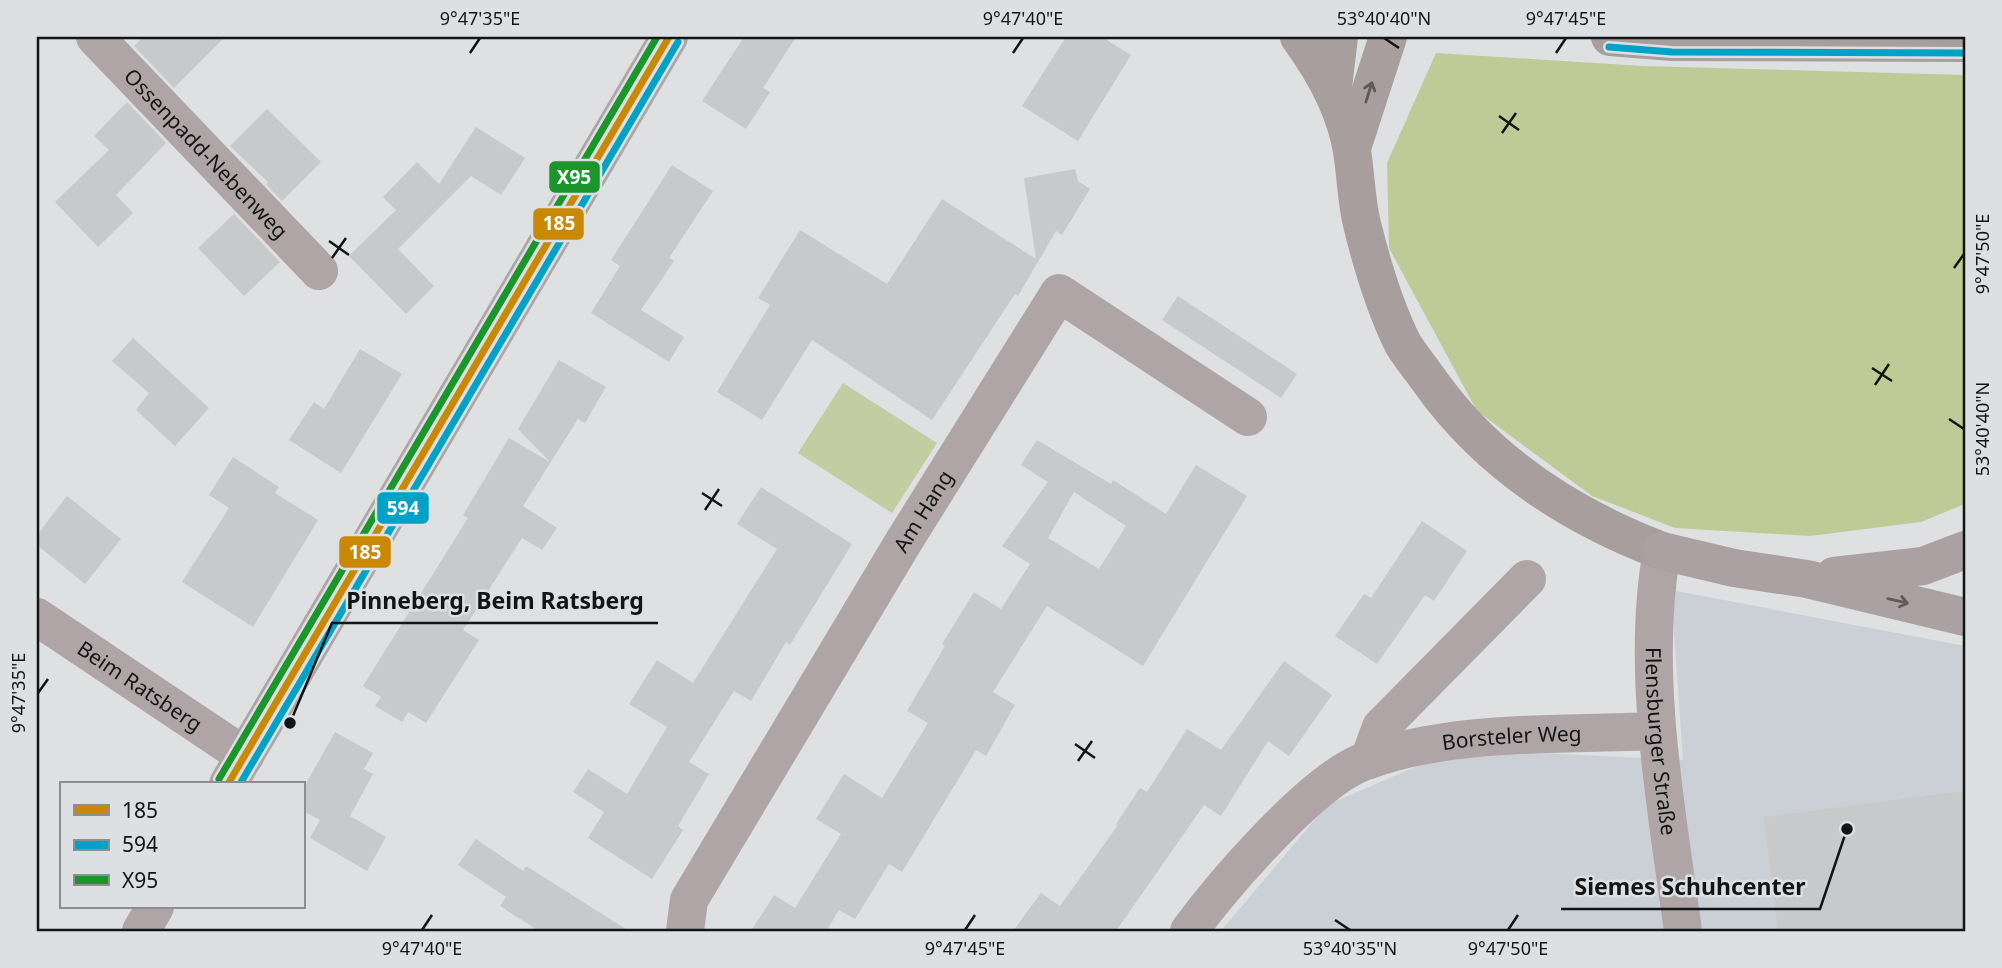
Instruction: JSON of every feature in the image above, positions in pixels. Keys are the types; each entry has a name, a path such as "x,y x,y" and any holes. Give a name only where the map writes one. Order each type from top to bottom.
{"highway":[{"path":"1807,579 1923,566 1965,550"},
{"path":"1662,551 1734,568 1807,579 1965,617"}],"main road":[{"path":"237,770 669,37"},
{"path":"1299,37 1333,87 1352,148 1359,213 1375,277 1404,345 1456,418 1526,480 1598,523 1662,551"},
{"path":"1333,87 1339,37"},
{"path":"1352,148 1388,37"},
{"path":"1610,37 1672,42 1965,43"},
{"path":"141,931 154,908"}],"street":[{"name":"Ossenpadd-Nebenweg","path":"94,37 319,271"},
{"name":"Am Hang","path":"685,931 689,900 696,888 904,541 1059,293 1248,417"},
{"name":"Flensburger Straße","path":"1662,551 1656,586 1657,731 1683,931"},
{"path":"1368,760 1381,727 1527,579"},
{"name":"Beim Ratsberg","path":"37,617 237,770"},
{"name":"Borsteler Weg","path":"1189,931 1217,893 1316,791 1368,760 1417,745 1516,737 1657,731"}],"shaded area":[{"path":"1671,590 1965,646 1965,931 1221,931 1327,805 1457,749 1683,760"}],"green space":[{"path":"1436,53 1642,66 1965,75 1965,504 1921,522 1810,536 1675,528 1592,496 1477,411 1389,248 1387,163"},
{"path":"843,383 937,443 892,513 798,453"}],"building":[{"path":"143,37 225,37 174,88 134,46"},
{"path":"744,37 796,37 763,88 770,92 746,129 702,101"},
{"path":"1066,37 1102,37 1131,55 1078,141 1022,106"},
{"path":"127,102 166,143 116,195 133,213 98,247 55,202 109,150 94,136"},
{"path":"267,109 321,162 282,201 266,184 268,182 230,146"},
{"path":"476,127 525,158 501,195 471,176 398,249 434,286 406,314 349,256 396,210 383,197 417,162 439,184"},
{"path":"672,165 713,191 669,258 674,261 641,310 684,337 669,362 591,313 620,266 611,260"},
{"path":"1075,169 1078,181 1090,189 1062,235 1056,231 1018,296 1015,294 932,420 812,340 762,420 717,392 770,305 758,298 800,230 887,284 942,199 1036,259 1024,178"},
{"path":"234,214 280,262 244,296 198,248"},
{"path":"1178,296 1297,374 1281,398 1162,320"},
{"path":"133,338 209,408 175,446 136,410 149,393 112,361"},
{"path":"360,349 402,374 341,473 289,440 314,402 324,409"},
{"path":"559,360 606,387 585,423 578,419 523,506 557,528 542,550 522,538 463,630 479,640 426,723 408,712 402,722 375,706 381,697 363,686 468,518 463,515 509,438 550,462 518,429"},
{"path":"1037,440 1111,484 1113,480 1166,514 1196,465 1247,496 1143,666 1047,606 993,692 1015,705 986,756 976,750 902,872 889,864 855,919 839,910 828,928 833,931 751,931 774,895 795,908 841,834 816,819 844,774 882,798 928,723 907,711 945,646 942,644 974,592 1001,609 1030,564 1002,546 1048,482 1021,465","holes":["1074,492 1126,526 1099,569 1048,538"]},
{"path":"233,457 279,487 275,493 318,520 253,627 182,582 229,508 209,495"},
{"path":"761,487 852,544 790,645 786,642 751,701 734,691 689,762 709,774 678,826 683,830 652,879 588,838 604,812 573,792 588,769 627,794 667,727 629,704 657,660 693,683 777,549 737,524"},
{"path":"67,496 121,539 85,584 37,545 37,535"},
{"path":"1422,521 1467,551 1434,601 1425,595 1377,664 1335,636 1364,594 1371,598"},
{"path":"1284,661 1332,695 1289,756 1268,741 1221,816 1204,805 1116,931 1013,931 1041,893 1060,906 1118,825 1116,824 1140,788 1147,792 1187,729 1221,750"},
{"path":"335,732 373,753 364,769 373,774 350,816 386,837 367,871 310,838 320,820 304,812 304,787"},
{"path":"1965,791 1965,931 1778,931 1764,817"},
{"path":"476,839 523,871 526,866 629,931 539,931 500,906 506,897 458,865"}],"transit line":[{"name":"X95","path":"219,779 657,37"},
{"name":"185","path":"229,782 669,37"},
{"name":"594","path":"241,782 678,42"},
{"name":"594","path":"1609,47 1672,52 1965,53"}],"place":[{"name":"Pinneberg, Beim Ratsberg","path":"290,723"},
{"name":"Siemes Schuhcenter","path":"1847,829"}]}
